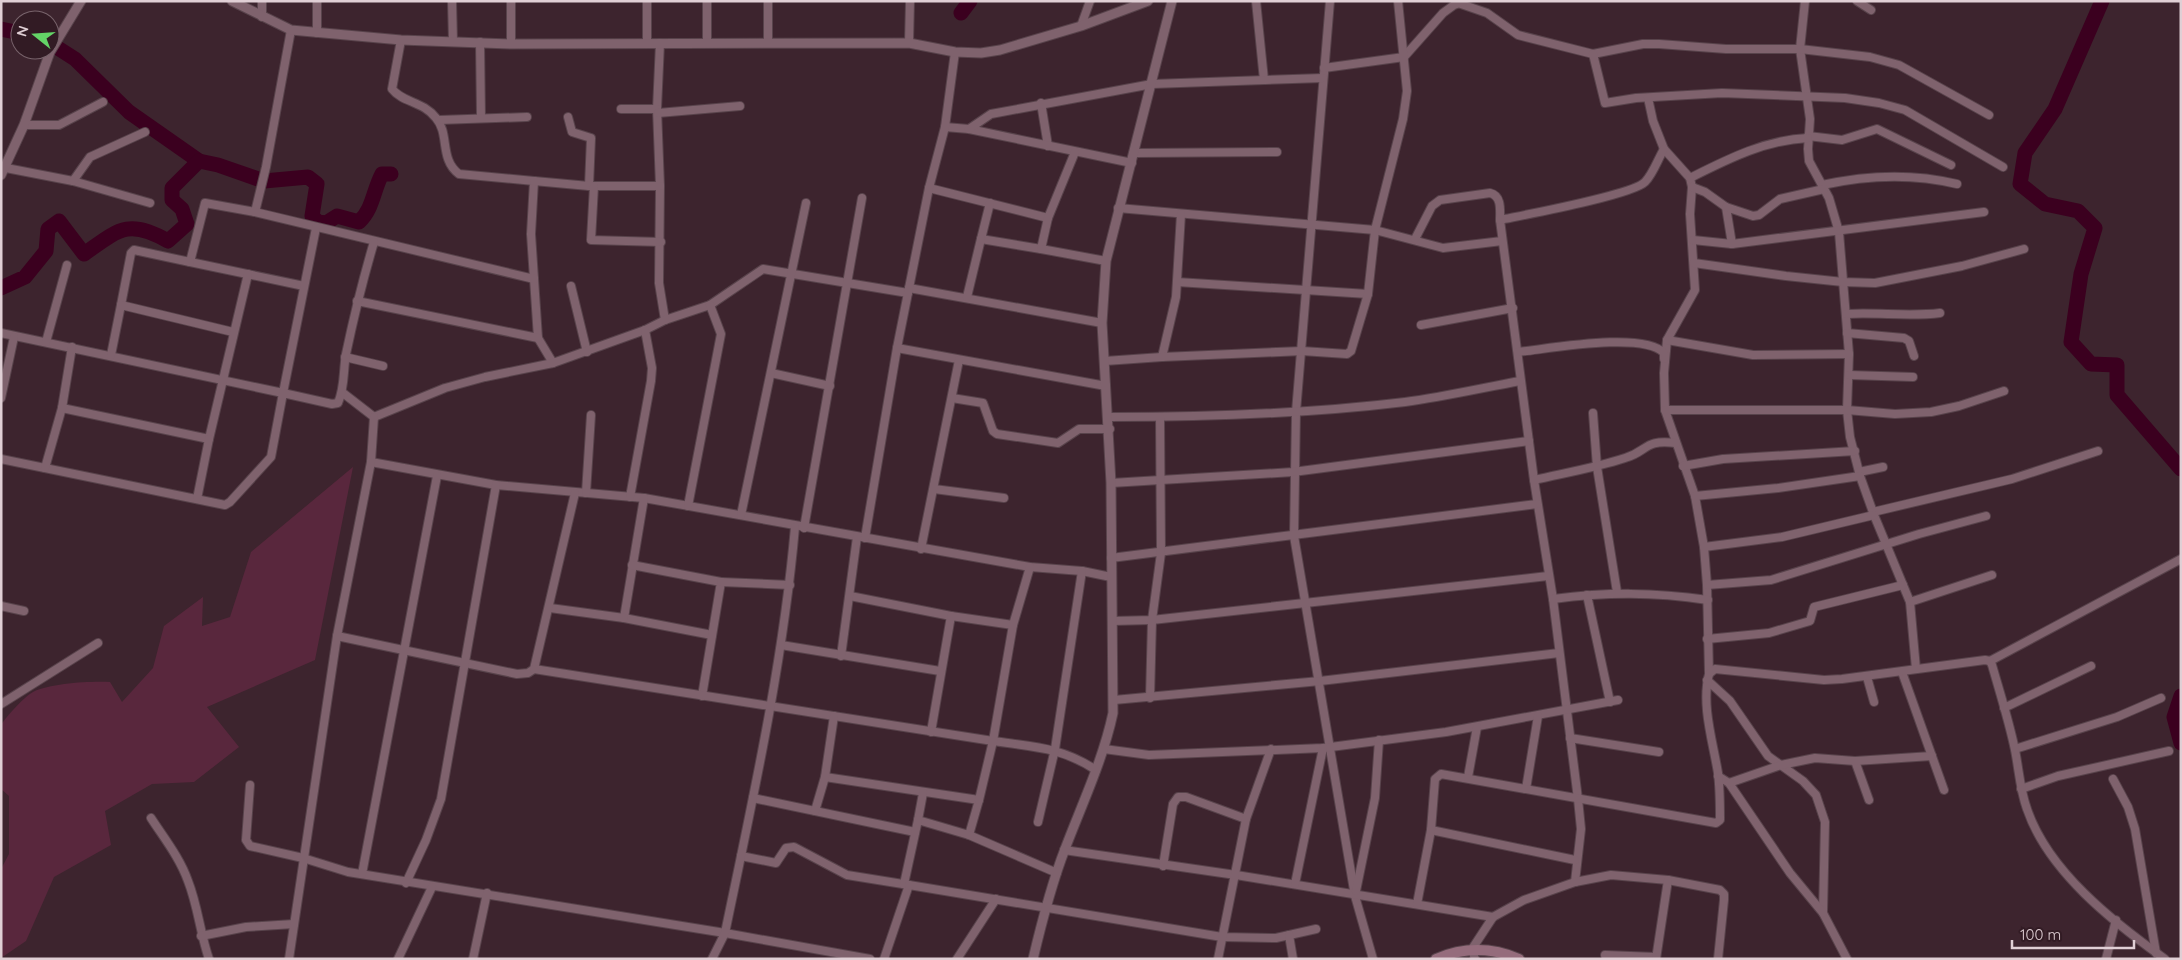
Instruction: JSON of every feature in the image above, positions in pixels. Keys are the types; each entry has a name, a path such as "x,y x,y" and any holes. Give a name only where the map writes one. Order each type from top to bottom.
{"main road":[{"path":"1436,959 1493,951 1519,959"}],"street":[{"path":"81,1 50,52 24,125 3,170 73,180 150,203"},
{"path":"232,1 262,18 291,30 317,34 401,40 511,44 909,43 955,52 980,53 1000,50 1081,26 1148,1"},
{"path":"262,1 262,18"},
{"path":"317,1 317,34"},
{"path":"452,1 453,42"},
{"path":"511,1 511,44"},
{"path":"647,1 648,44"},
{"path":"707,1 707,43"},
{"path":"768,1 768,43"},
{"path":"909,43 910,1"},
{"path":"1081,26 1090,1"},
{"path":"1034,959 1045,907 1064,850 1104,749 1111,725 1114,700 1110,428 1102,323 1106,261 1172,1"},
{"path":"1256,1 1264,80"},
{"path":"1330,1 1296,412 1293,472 1294,536 1320,682 1327,748 1355,896 1373,959"},
{"path":"1104,361 1302,352 1342,354 1351,351 1368,294 1375,230 1403,119 1407,91 1398,1"},
{"path":"1805,1 1800,49 1810,119 1808,137 1809,161 1829,198 1839,232 1849,354 1847,410 1850,437 1859,474 1873,513 1910,602 1916,669"},
{"path":"1857,1 1871,10"},
{"path":"1324,68 1404,57 1443,13 1462,2 1487,13 1518,35 1593,54 1643,44 1659,44 1726,49 1800,49 1862,56 1899,65 1989,115"},
{"path":"255,212 266,167 291,30"},
{"path":"401,40 392,88 396,94 427,107 439,120 451,167 459,174 592,186 660,186"},
{"path":"480,42 481,118"},
{"path":"660,43 658,111 661,242 659,283 665,320"},
{"path":"865,538 908,290 929,188 945,127 955,52"},
{"path":"1593,54 1605,103 1722,93 1844,98 1879,103 1906,110 2003,167"},
{"path":"969,129 991,114 1041,103 1152,84 1324,78"},
{"path":"1648,98 1653,121 1664,149 1690,178 1692,187 1690,214 1695,290 1667,340 1665,364"},
{"path":"24,125 59,125 103,102"},
{"path":"1041,103 1048,146"},
{"path":"621,109 658,111 740,106"},
{"path":"439,120 527,117"},
{"path":"568,117 572,132 591,138 591,240 661,242"},
{"path":"945,127 969,129 1132,163"},
{"path":"1690,178 1726,160 1773,143 1808,137 1842,140 1877,129 1951,165"},
{"path":"73,180 90,156 145,132"},
{"path":"1500,220 1633,189 1645,182 1664,149"},
{"path":"1041,249 1048,218 1074,152"},
{"path":"1134,153 1276,152"},
{"path":"1692,187 1706,192 1726,207 1753,216 1759,215 1780,200 1853,178 1931,178 1957,184"},
{"path":"534,181 531,234 538,338 553,363"},
{"path":"929,188 1048,218"},
{"path":"1415,239 1432,206 1440,200 1490,193 1495,194 1499,198 1502,241 1513,308 1520,381 1537,504 1553,599 1578,799 1581,828 1575,882"},
{"path":"804,528 862,198"},
{"path":"190,262 205,203 255,212 534,279"},
{"path":"741,515 806,203"},
{"path":"967,297 990,203"},
{"path":"1726,207 1732,244"},
{"path":"1118,208 1375,230 1415,239 1443,248 1502,241"},
{"path":"1693,240 1732,244 1839,232 1984,212"},
{"path":"1162,357 1177,282 1181,214"},
{"path":"1,459 225,505 230,502 266,465 273,448 316,228"},
{"path":"980,239 1106,261"},
{"path":"1,333 111,355 332,404 338,403 343,393 345,357 357,300 374,242"},
{"path":"1694,263 1843,282 1875,282 1962,266 2024,249"},
{"path":"111,355 131,253 134,250 304,286"},
{"path":"46,342 67,266"},
{"path":"374,417 445,388 485,377 553,363 645,330 665,320 710,305 763,269 790,275 967,297 1102,323"},
{"path":"197,499 233,332 248,274"},
{"path":"1177,282 1368,294"},
{"path":"572,286 586,352"},
{"path":"357,300 538,338"},
{"path":"121,305 233,332"},
{"path":"688,506 721,334 710,305"},
{"path":"1421,325 1513,308"},
{"path":"1846,314 1893,313 1917,316 1940,313"},
{"path":"630,497 652,381 652,368 645,330"},
{"path":"1847,333 1904,338 1909,341 1914,356"},
{"path":"1,398 14,337"},
{"path":"1667,340 1753,355 1849,354"},
{"path":"1417,904 1430,830 1435,780 1441,774 1468,777 1578,799 1716,823 1720,820 1718,776 1708,715 1708,585 1704,548 1695,496 1683,466 1666,410 1664,353 1658,348 1633,343 1610,342 1518,352"},
{"path":"45,468 62,408 72,347"},
{"path":"897,348 1106,386"},
{"path":"345,357 383,366"},
{"path":"921,549 959,360"},
{"path":"771,374 830,386"},
{"path":"1849,375 1913,377"},
{"path":"1109,417 1232,416 1296,412 1406,402 1520,381"},
{"path":"1666,410 1847,410 1895,414 1930,412 1959,406 2004,391"},
{"path":"343,393 374,417"},
{"path":"952,398 983,403 993,431 997,434 1058,443 1079,429 1110,428"},
{"path":"62,408 209,439"},
{"path":"1593,412 1597,467 1617,592"},
{"path":"586,493 591,415"},
{"path":"289,959 337,636 371,462 374,417"},
{"path":"1150,698 1152,620 1161,553 1162,480 1160,417"},
{"path":"1111,483 1293,472 1528,441"},
{"path":"1534,480 1597,467 1629,458 1646,445 1660,441 1676,443"},
{"path":"1683,466 1723,459 1854,451"},
{"path":"1704,548 1782,537 2012,479 2098,451"},
{"path":"371,462 437,476 496,485 644,498 921,549 1030,567 1082,571 1111,577"},
{"path":"1695,496 1778,488 1859,474 1883,467"},
{"path":"362,874 437,476"},
{"path":"406,883 429,833 441,799 496,485"},
{"path":"934,489 1004,498"},
{"path":"337,636 464,664 517,674 528,673 534,669 576,493"},
{"path":"624,618 644,498"},
{"path":"1111,558 1537,504"},
{"path":"1708,585 1771,580 1986,516"},
{"path":"712,959 725,932 772,705 790,585 795,527"},
{"path":"841,656 857,537"},
{"path":"1708,677 1718,669 1824,680 1867,677 1916,669 1990,661 2181,559"},
{"path":"632,565 721,582 790,585"},
{"path":"969,835 993,742 1013,626 1030,567"},
{"path":"1038,822 1055,749 1082,571"},
{"path":"1910,602 1992,575"},
{"path":"1112,621 1152,620 1548,576"},
{"path":"702,696 721,582"},
{"path":"1707,639 1775,631 1810,621 1814,607 1903,585"},
{"path":"1553,599 1617,592 1667,594 1708,600"},
{"path":"1104,749 1149,755 1327,748 1477,727 1614,701 1587,595"},
{"path":"850,596 1013,626"},
{"path":"1,606 24,611"},
{"path":"550,608 624,618 712,635"},
{"path":"931,732 951,616"},
{"path":"1,704 98,643"},
{"path":"781,645 940,671"},
{"path":"1114,700 1320,682 1559,653"},
{"path":"1990,661 2015,749 2021,789 2037,832 2053,858 2066,874 2116,920 2165,959"},
{"path":"2004,708 2091,666"},
{"path":"534,669 702,696 772,705 993,742 1055,749 1077,757 1096,770"},
{"path":"1902,672 1944,790"},
{"path":"1708,677 1730,701 1768,756 1803,780 1816,795 1825,822 1823,913"},
{"path":"1867,677 1874,702"},
{"path":"2015,749 2117,716 2161,698"},
{"path":"815,811 825,777 834,716"},
{"path":"1526,789 1538,716"},
{"path":"1468,777 1477,727"},
{"path":"1570,738 1659,752"},
{"path":"1355,896 1375,798 1379,740"},
{"path":"1295,884 1327,748"},
{"path":"1218,959 1246,819 1271,749"},
{"path":"2021,789 2058,776 2169,751"},
{"path":"1729,784 1781,765 1815,758 1855,761 1932,756"},
{"path":"1855,761 1869,800"},
{"path":"1718,776 1729,784 1790,873 1823,913 1847,959"},
{"path":"825,777 979,800"},
{"path":"2113,780 2128,807 2135,828 2156,953"},
{"path":"250,785 246,840 250,846 303,858 348,872 406,883 487,893 725,932 870,959"},
{"path":"884,959 906,885 923,793"},
{"path":"1163,866 1174,804 1178,797 1186,797 1246,819"},
{"path":"753,798 915,832"},
{"path":"151,818 180,862 189,881 201,936 209,959"},
{"path":"918,820 969,835 1057,873"},
{"path":"1430,830 1576,860"},
{"path":"741,856 776,863 786,848 794,847 847,875 1222,937 1258,939 1316,929"},
{"path":"1064,850 1295,884 1355,896 1492,917"},
{"path":"1473,954 1492,917 1524,900 1575,882 1611,875 1668,880 1720,890 1724,894 1718,959"},
{"path":"1604,955 1656,958 1668,880"},
{"path":"398,959 432,887"},
{"path":"473,959 487,893"},
{"path":"957,959 996,899"},
{"path":"2106,959 2116,920"},
{"path":"201,936 246,927 294,924"},
{"path":"1289,935 1293,959"}],"shaded area":[{"path":"353,467 315,660 207,707 239,747 194,782 152,784 105,811 111,845 54,877 26,941 1,958 1,869 9,854 9,796 1,789 1,725 3,721 30,694 50,686 82,682 110,682 122,702 153,668 164,626 203,597 202,626 230,617 251,552"}],"waterway":[{"path":"961,13 970,1"},
{"path":"2102,1 2055,109 2025,153 2020,184 2045,204 2078,211 2095,228 2081,274 2071,342 2091,364 2117,365 2117,395 2181,469"},
{"path":"1,29 10,31"},
{"path":"60,49 75,59 129,112 199,161"},
{"path":"1,288 25,277 46,251 48,229 59,221 84,254 115,233 124,230 143,230 168,241 187,224 182,209 172,200 172,188 199,161 218,165 264,181 308,177 317,184 312,216 318,222 326,223 337,216 359,222 370,206 382,174 391,174"},
{"path":"2181,696 2174,717 2181,743"}]}
